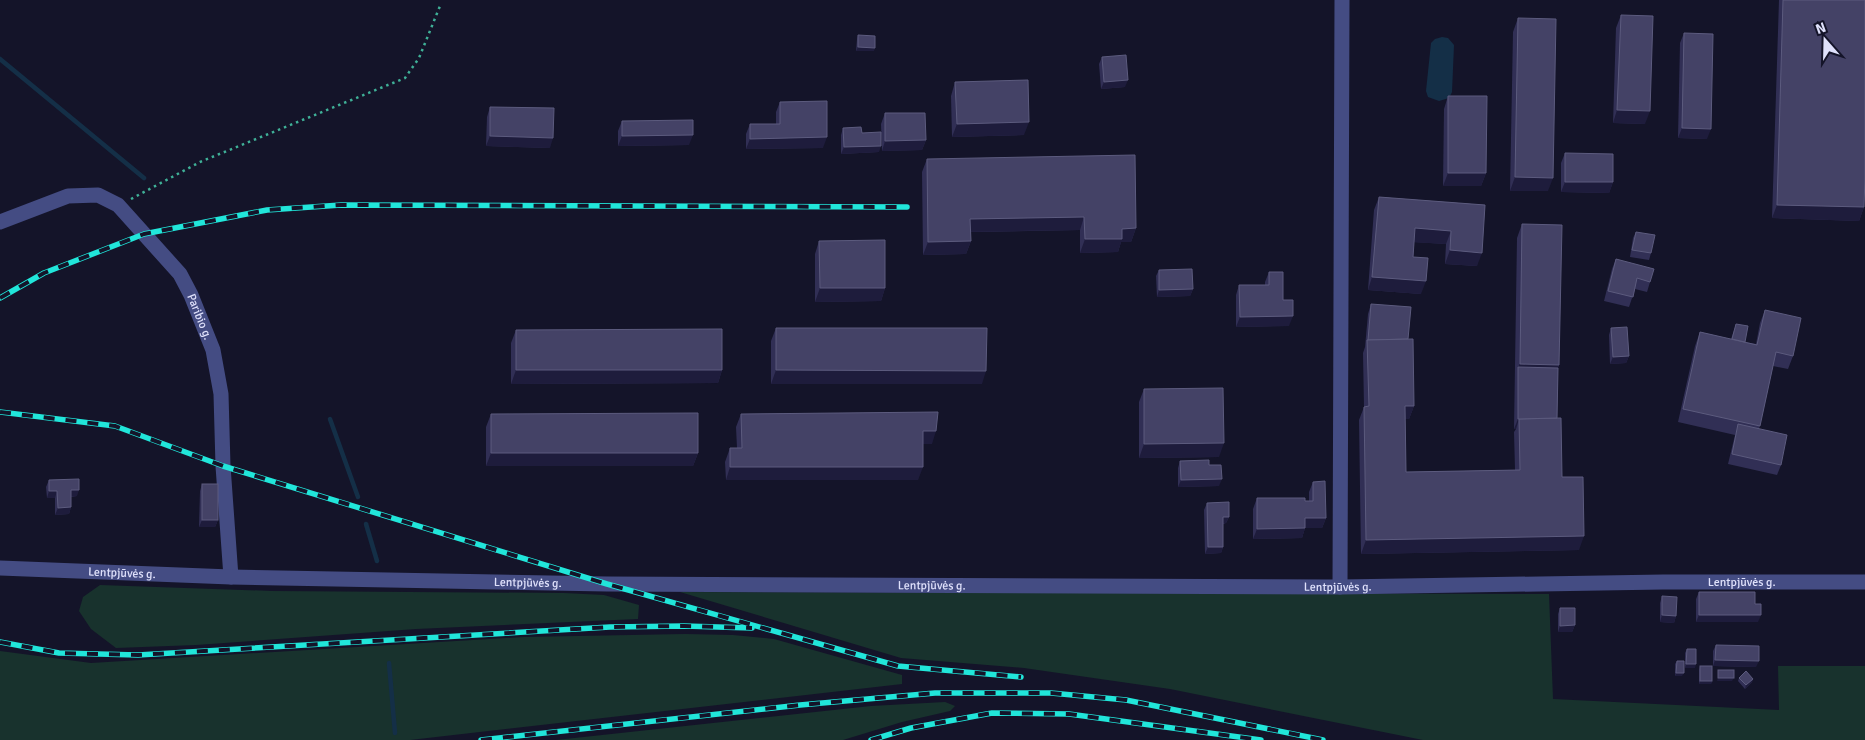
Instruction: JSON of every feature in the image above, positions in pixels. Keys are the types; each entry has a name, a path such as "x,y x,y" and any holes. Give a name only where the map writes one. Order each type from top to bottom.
{"street":[{"path":"1340,587 1342,0"},
{"name":"Paribio g.","path":"0,222 68,196 98,195 118,205 180,274 213,350 221,394 223,466 231,577"},
{"name":"Lentpjūvės g.","path":"0,568 231,577 607,584 1340,587 1663,582 1865,582"}],"path":[{"path":"118,205 200,162 405,78 419,58 440,6"}],"green space":[{"path":"100,585 272,591 564,593 604,595 639,605 638,619 416,629 196,645 116,648 91,629 79,611 83,597"},
{"path":"680,592 1549,594 1553,699 1779,710 1778,666 1865,666 1865,740 1423,740 1170,689 1024,668 901,658"},
{"path":"733,635 774,639 902,675 902,684 410,740 0,740 0,651 91,663 524,637"},
{"path":"945,702 955,706 950,711 902,722 843,740 556,740 871,706"}],"water":[{"path":"1448,38 1454,45 1452,92 1449,98 1439,101 1428,97 1426,91 1431,43 1435,39"}],"building":[{"path":"1783,0 1865,0 1864,207 1777,205"},
{"path":"1621,15 1653,16 1650,111 1617,110"},
{"path":"1518,18 1556,19 1553,178 1515,177"},
{"path":"1684,33 1713,34 1711,129 1682,128"},
{"path":"858,35 875,36 875,48 858,47"},
{"path":"1126,55 1128,80 1104,82 1102,57"},
{"path":"1028,80 1029,122 957,124 955,82"},
{"path":"1448,96 1487,96 1486,173 1448,173"},
{"path":"827,101 827,137 750,139 750,124 780,124 780,102"},
{"path":"490,107 554,108 553,138 490,136"},
{"path":"885,113 925,113 926,140 885,141"},
{"path":"693,120 693,135 622,136 622,121"},
{"path":"861,127 862,133 881,132 881,146 844,147 843,128"},
{"path":"1565,153 1613,154 1613,182 1565,182"},
{"path":"1135,155 1136,228 1122,229 1122,239 1085,239 1084,217 970,219 971,241 928,242 927,159"},
{"path":"1379,197 1485,205 1482,253 1450,250 1451,231 1415,228 1413,257 1428,258 1426,281 1372,277"},
{"path":"1522,224 1562,225 1559,365 1520,364"},
{"path":"1636,232 1655,235 1651,253 1632,250"},
{"path":"885,240 885,288 820,288 819,241"},
{"path":"1616,259 1654,269 1650,282 1637,278 1633,297 1608,291"},
{"path":"1192,269 1193,289 1159,290 1159,270"},
{"path":"1269,272 1283,272 1283,300 1293,300 1293,316 1240,317 1239,285 1269,285"},
{"path":"1371,304 1411,307 1408,339 1368,340"},
{"path":"1765,310 1801,318 1793,356 1776,352 1760,426 1683,409 1700,332 1757,345"},
{"path":"1736,324 1748,326 1745,342 1732,339"},
{"path":"1627,327 1629,356 1613,357 1611,328"},
{"path":"776,328 987,328 986,371 776,370"},
{"path":"722,329 722,370 516,370 516,330"},
{"path":"1413,339 1414,406 1405,406 1406,472 1520,470 1519,419 1561,418 1562,477 1583,477 1584,536 1366,540 1364,407 1369,406 1367,340"},
{"path":"1518,367 1558,368 1557,418 1518,419"},
{"path":"1223,388 1224,443 1144,444 1144,389"},
{"path":"938,412 936,431 923,431 923,467 730,467 730,448 742,448 741,414"},
{"path":"698,413 698,453 491,453 491,414"},
{"path":"1738,424 1787,435 1781,465 1732,454"},
{"path":"1209,460 1209,465 1221,465 1222,479 1181,480 1180,461"},
{"path":"79,479 79,490 71,490 71,507 58,508 57,491 49,491 49,480"},
{"path":"1325,481 1326,518 1305,518 1305,528 1257,529 1257,498 1305,498 1305,501 1313,501 1313,482"},
{"path":"202,484 218,484 218,520 202,520"},
{"path":"1229,502 1229,517 1223,517 1223,547 1208,547 1207,503"},
{"path":"1699,592 1755,592 1755,604 1761,604 1761,615 1699,615"},
{"path":"1662,596 1677,597 1676,616 1662,615"},
{"path":"1560,608 1575,608 1575,625 1560,626"},
{"path":"1716,645 1759,646 1759,661 1715,660"},
{"path":"1687,649 1696,649 1696,664 1686,664"},
{"path":"1677,661 1684,661 1684,673 1676,673"},
{"path":"1700,666 1712,666 1712,681 1700,681"},
{"path":"1718,670 1734,670 1734,678 1718,678"},
{"path":"1746,671 1753,679 1746,685 1739,678"}],"waterway":[{"path":"0,59 144,178"},
{"path":"330,419 358,497"},
{"path":"366,524 377,561"},
{"path":"389,663 395,733"}],"railway":[{"path":"0,298 44,273 144,234 267,210 341,205 907,207"},
{"path":"0,412 115,426 223,466 607,584 898,666 1021,677"},
{"path":"0,642 59,653 138,655 610,627 684,626 752,628"},
{"path":"481,740 800,705 935,693 1051,693 1126,700 1323,740"},
{"path":"871,740 911,728 992,713 1069,714 1261,740"}]}
